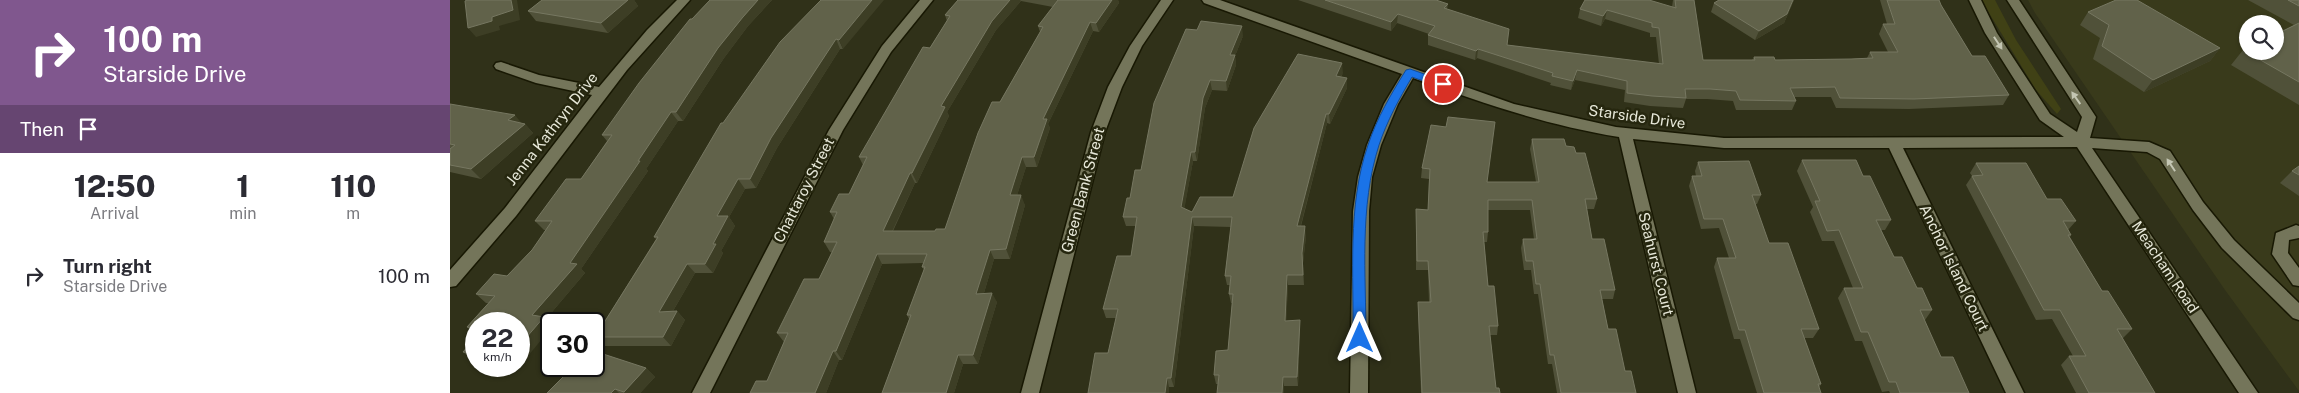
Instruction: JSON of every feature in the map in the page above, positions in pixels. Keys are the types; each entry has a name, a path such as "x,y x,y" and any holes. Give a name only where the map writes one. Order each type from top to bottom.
{"street":[{"name":"Jenna Kathryn Drive","path":"450,281 493,233 600,92 636,50 684,0"},
{"name":"Chattaroy Street","path":"701,393 832,134 892,42 927,0"},
{"name":"Green Bank Street","path":"1030,393 1098,132 1115,87 1136,46 1167,0"},
{"name":"Starside Drive","path":"1208,0 1510,108 1560,122 1624,134 1679,141 1724,143 2082,142 2149,147 2165,155 2198,206 2228,244 2299,313"},
{"name":"Meacham Road","path":"1975,0 1991,33 2045,117 2082,142 2249,393"},
{"path":"2013,0 2044,52 2090,117 2082,142"},
{"path":"501,66 536,79 600,92"},
{"path":"1359,393 1360,211 1365,177 1374,145 1390,104 1410,72"},
{"name":"Seahurst Court","path":"1624,134 1687,393"},
{"name":"Anchor Island Court","path":"1893,142 2015,393"},
{"path":"2299,232 2296,231 2281,237 2280,254 2299,280"}],"shaded area":[{"path":"1981,0 1995,0 2016,40 2061,109 2057,114 2036,90"},
{"path":"2028,0 2299,0 2299,391 2225,290 2035,13"}],"building":[{"path":"511,0 513,10 492,17 492,21 468,28 465,1"},
{"path":"542,0 628,0 601,23 528,11"},
{"path":"710,0 758,0 718,48 676,112 671,112 570,263 577,264 532,315 540,316 540,322 530,333 530,312 481,312 495,296 476,294 494,274 507,276 532,250 552,221 535,221 566,179 581,179 612,135 602,135 639,83 690,19"},
{"path":"821,0 872,0 839,40 836,39 771,138 750,179 738,179 717,216 728,216 705,264 687,264 659,312 677,311 663,337 605,337 605,321 658,237 654,237 721,123 723,123 780,42"},
{"path":"958,0 1010,0 992,21 941,106 945,107 912,173 910,173 883,231 935,231 936,229 945,229 978,133 992,102 1000,102 1043,27 1038,26 1058,0 1112,0 1096,23 1090,22 1043,119 1047,119 1034,157 1022,157 1010,195 1021,195 1006,249 990,250 976,294 992,293 973,355 958,355 946,393 882,393 911,315 907,315 925,267 922,267 927,254 877,254 836,351 833,351 815,393 750,393 756,381 767,381 788,333 777,333 804,279 819,279 837,242 824,242 837,212 830,212 839,194 849,194 867,157 859,157 923,47 930,48 950,16 945,15"},
{"path":"1325,0 1436,0 1448,4 1444,8 1509,29 1507,45 1663,64 1659,28 1652,27 1652,23 1607,10 1603,16 1580,9 1585,0 1649,0 1676,8 1675,0 1694,0 1703,60 1755,60 1754,57 1774,57 1775,60 1873,58 1870,52 1898,52 1883,24 1895,24 1887,0 1939,0 1972,56 1985,56 2009,95 1914,99 1840,98 1835,87 1790,88 1796,101 1740,100 1736,91 1710,89 1685,89 1686,98 1627,93 1627,81 1577,70 1573,81 1552,76 1553,73 1428,35 1435,26 1398,14 1391,22"},
{"path":"1719,0 1793,0 1787,14 1759,31 1714,3"},
{"path":"2116,0 2137,0 2220,48 2153,80 2102,46 2109,25 2088,12"},
{"path":"2288,0 2299,0 2299,6"},
{"path":"1201,21 1242,26 1230,55 1235,55 1226,81 1210,80 1203,98 1195,152 1191,152 1181,207 1192,212 1200,197 1233,197 1254,128 1298,54 1342,63 1336,76 1347,78 1329,114 1326,114 1297,226 1305,226 1302,253 1303,275 1287,275 1285,321 1300,320 1297,377 1283,377 1282,393 1217,393 1219,375 1214,375 1216,351 1228,350 1233,294 1229,294 1231,276 1225,276 1232,217 1192,217 1171,378 1167,378 1165,393 1088,393 1095,353 1108,353 1118,309 1103,309 1117,256 1131,256 1137,217 1123,217 1127,198 1130,198 1135,170 1141,170 1154,103 1186,29 1197,30"},
{"path":"2299,23 2299,82 2260,60 2284,60 2284,30"},
{"path":"450,104 515,115 508,120 525,124 471,169 450,165 450,149 455,145 450,144"},
{"path":"1448,117 1495,122 1487,182 1539,182 1532,139 1564,139 1566,146 1574,147 1576,153 1585,153 1597,199 1585,199 1592,239 1604,239 1615,290 1600,290 1608,329 1616,329 1625,371 1631,371 1636,393 1561,393 1554,355 1550,355 1540,284 1536,284 1533,261 1526,261 1523,239 1537,239 1532,200 1488,200 1488,232 1483,232 1488,286 1494,286 1498,326 1489,326 1496,388 1499,388 1500,393 1422,393 1418,302 1431,302 1428,261 1417,261 1416,209 1428,210 1430,169 1422,168 1431,125 1446,127"},
{"path":"1802,160 1856,160 1863,176 1870,176 1891,220 1876,220 1894,257 1902,257 1917,288 1922,288 1932,310 1920,310 1941,357 1953,357 1969,393 1900,393 1896,382 1889,382 1868,332 1861,332 1844,288 1863,288 1839,230 1827,231 1815,201 1820,201"},
{"path":"1749,161 1761,195 1752,195 1769,243 1788,243 1819,329 1801,329 1821,384 1818,384 1821,393 1764,393 1745,330 1739,330 1717,258 1736,258 1723,219 1704,219 1692,176 1702,176 1698,162"},
{"path":"1976,163 2026,163 2047,199 2061,199 2076,221 2063,221 2071,235 2068,235 2102,291 2108,291 2132,329 2117,329 2155,393 2089,393 2069,356 2086,356 2060,310 2044,310 1972,176 1983,175"},
{"path":"2299,166 2299,175 2292,171"},
{"path":"605,355 646,368 624,392 615,389 611,393 547,393 563,377 605,377"}],"route":[{"path":"1360,338 1360,211 1365,177 1374,145 1390,104 1410,72 1443,84"}]}
